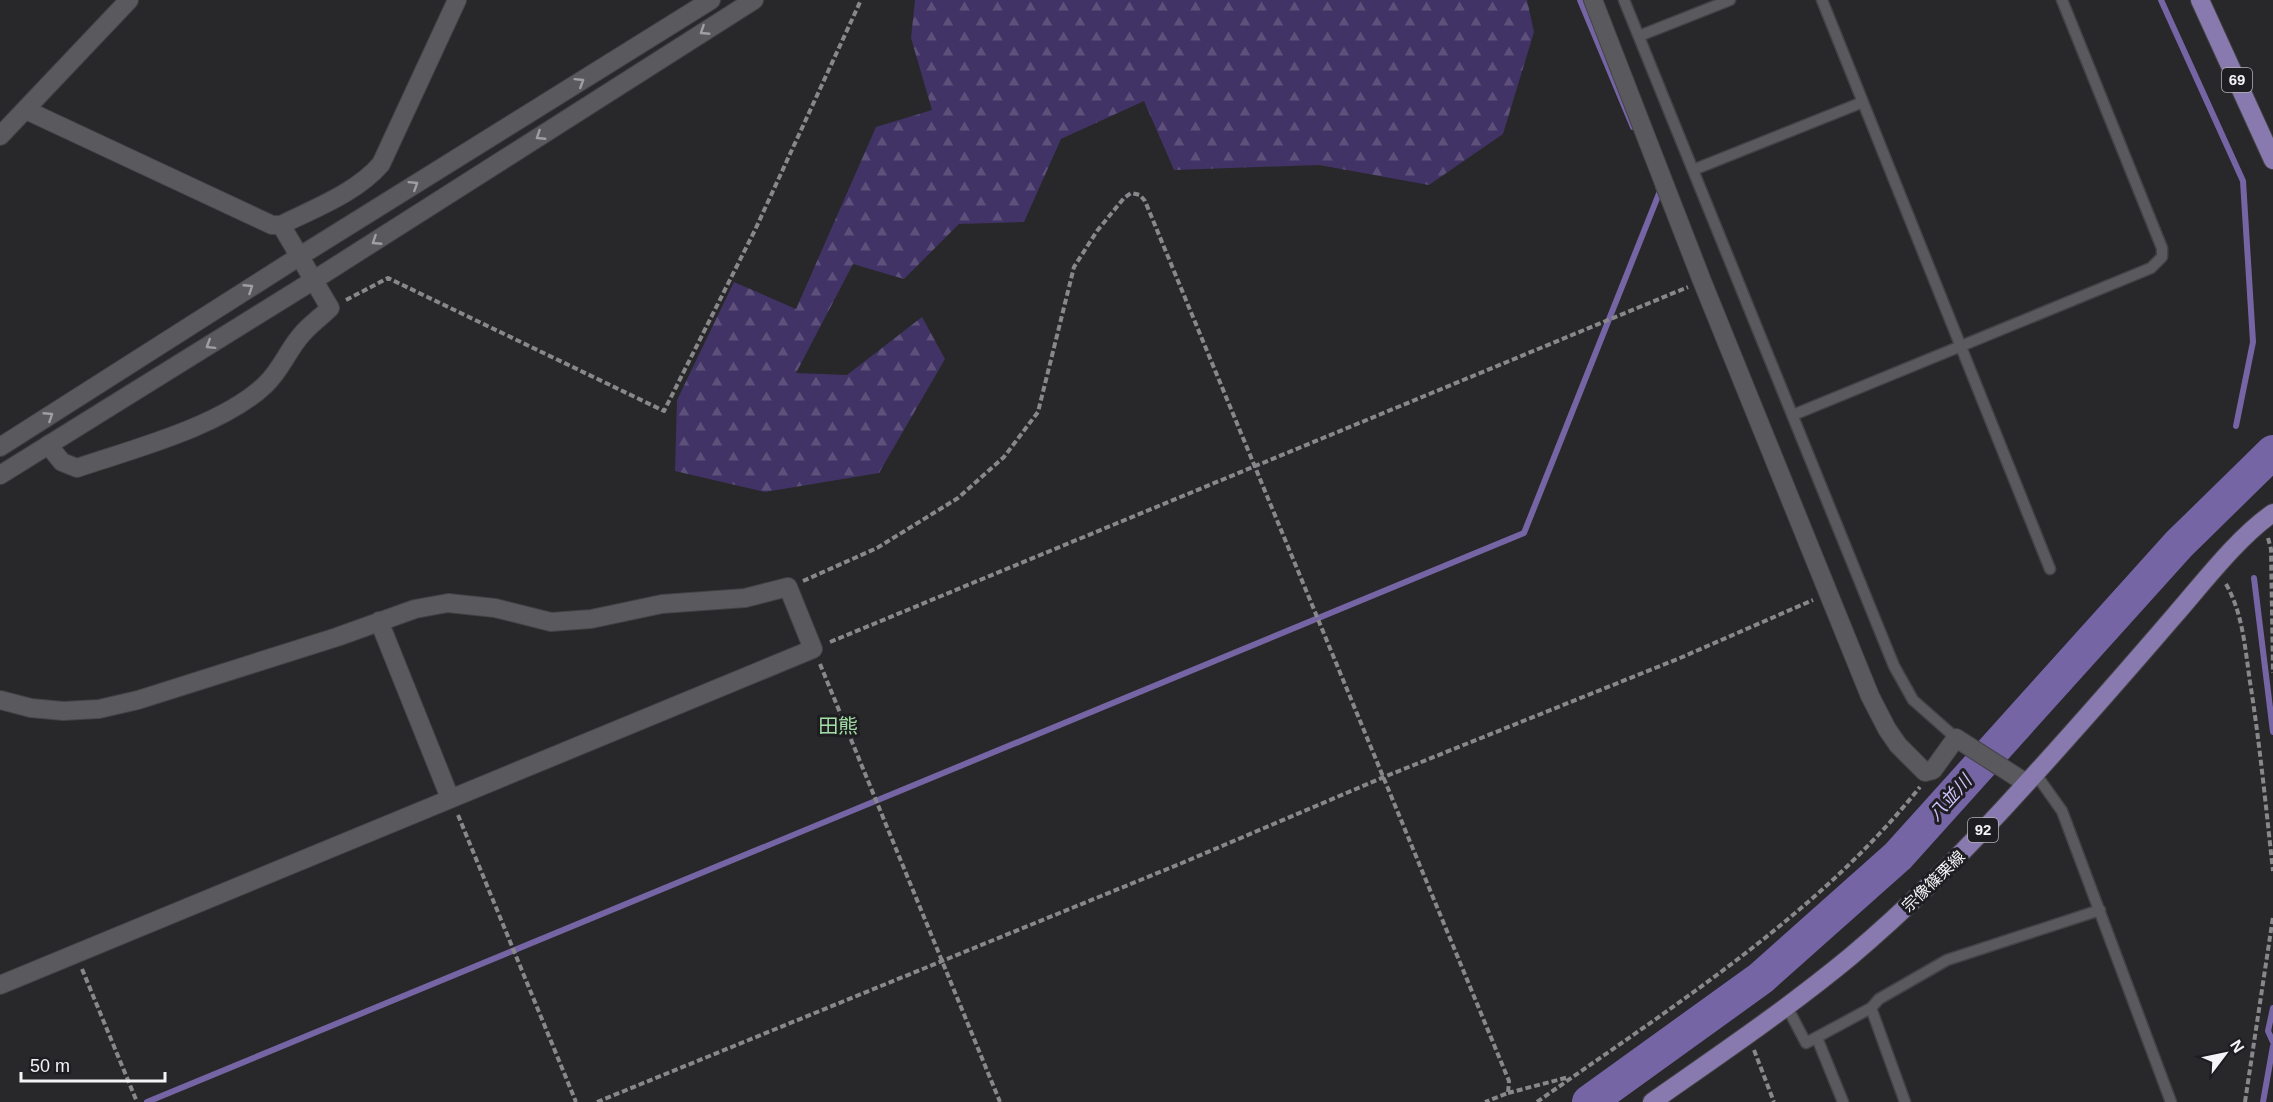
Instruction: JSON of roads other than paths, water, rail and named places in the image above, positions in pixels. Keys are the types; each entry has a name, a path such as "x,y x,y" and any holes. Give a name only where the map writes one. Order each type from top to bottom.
{"main road":[{"name":"69","path":"2200,0 2273,160"},
{"name":"宗像篠栗線","path":"1652,1102 1787,1007 1897,916 1952,863 2025,777 2217,567 2268,517"}],"street":[{"path":"0,136 129,0"},
{"path":"26,110 272,225 281,225 347,192 370,176 381,164 457,0"},
{"path":"0,447 300,256 711,0"},
{"path":"0,475 314,280 754,0"},
{"path":"1593,0 1702,281 1828,594 1870,696 1887,729 1898,745 1925,772 1933,770 1962,741 2025,777"},
{"path":"48,446 62,462 77,468 194,428 242,402 264,386 280,368 302,334 330,309 281,225"},
{"path":"0,700 31,708 63,711 99,710 337,638 415,609 448,603 495,608 551,622 591,619 662,604 745,598 788,587 813,649 0,985"},
{"path":"379,621 450,798"}],"lane":[{"path":"1624,0 1894,666 1913,700 1962,741"},
{"path":"1639,36 1730,0"},
{"path":"1822,0 2050,569"},
{"path":"1792,415 2151,268 2162,257 2162,248 2062,0"},
{"path":"1693,170 1863,102"},
{"path":"2025,777 2062,811 2171,1102"},
{"path":"1787,1007 1806,1043 1871,1008 1879,999 1947,960 2100,910"},
{"path":"1871,1008 1905,1102"},
{"path":"1817,1038 1843,1102"}],"waterway":[{"path":"1580,0 1633,127"},
{"path":"2161,0 2243,181 2253,342 2236,426"},
{"path":"147,1102 1524,533 1660,191 1658,187"},
{"name":"八並川","path":"1589,1102 1761,978 1898,856 2179,544 2273,452"},
{"path":"2254,578 2273,732"},
{"path":"2273,1008 2268,1031 2273,1042"},
{"path":"2263,1102 2273,1046"}],"district":[{"name":"田熊","path":"838,726"}]}
